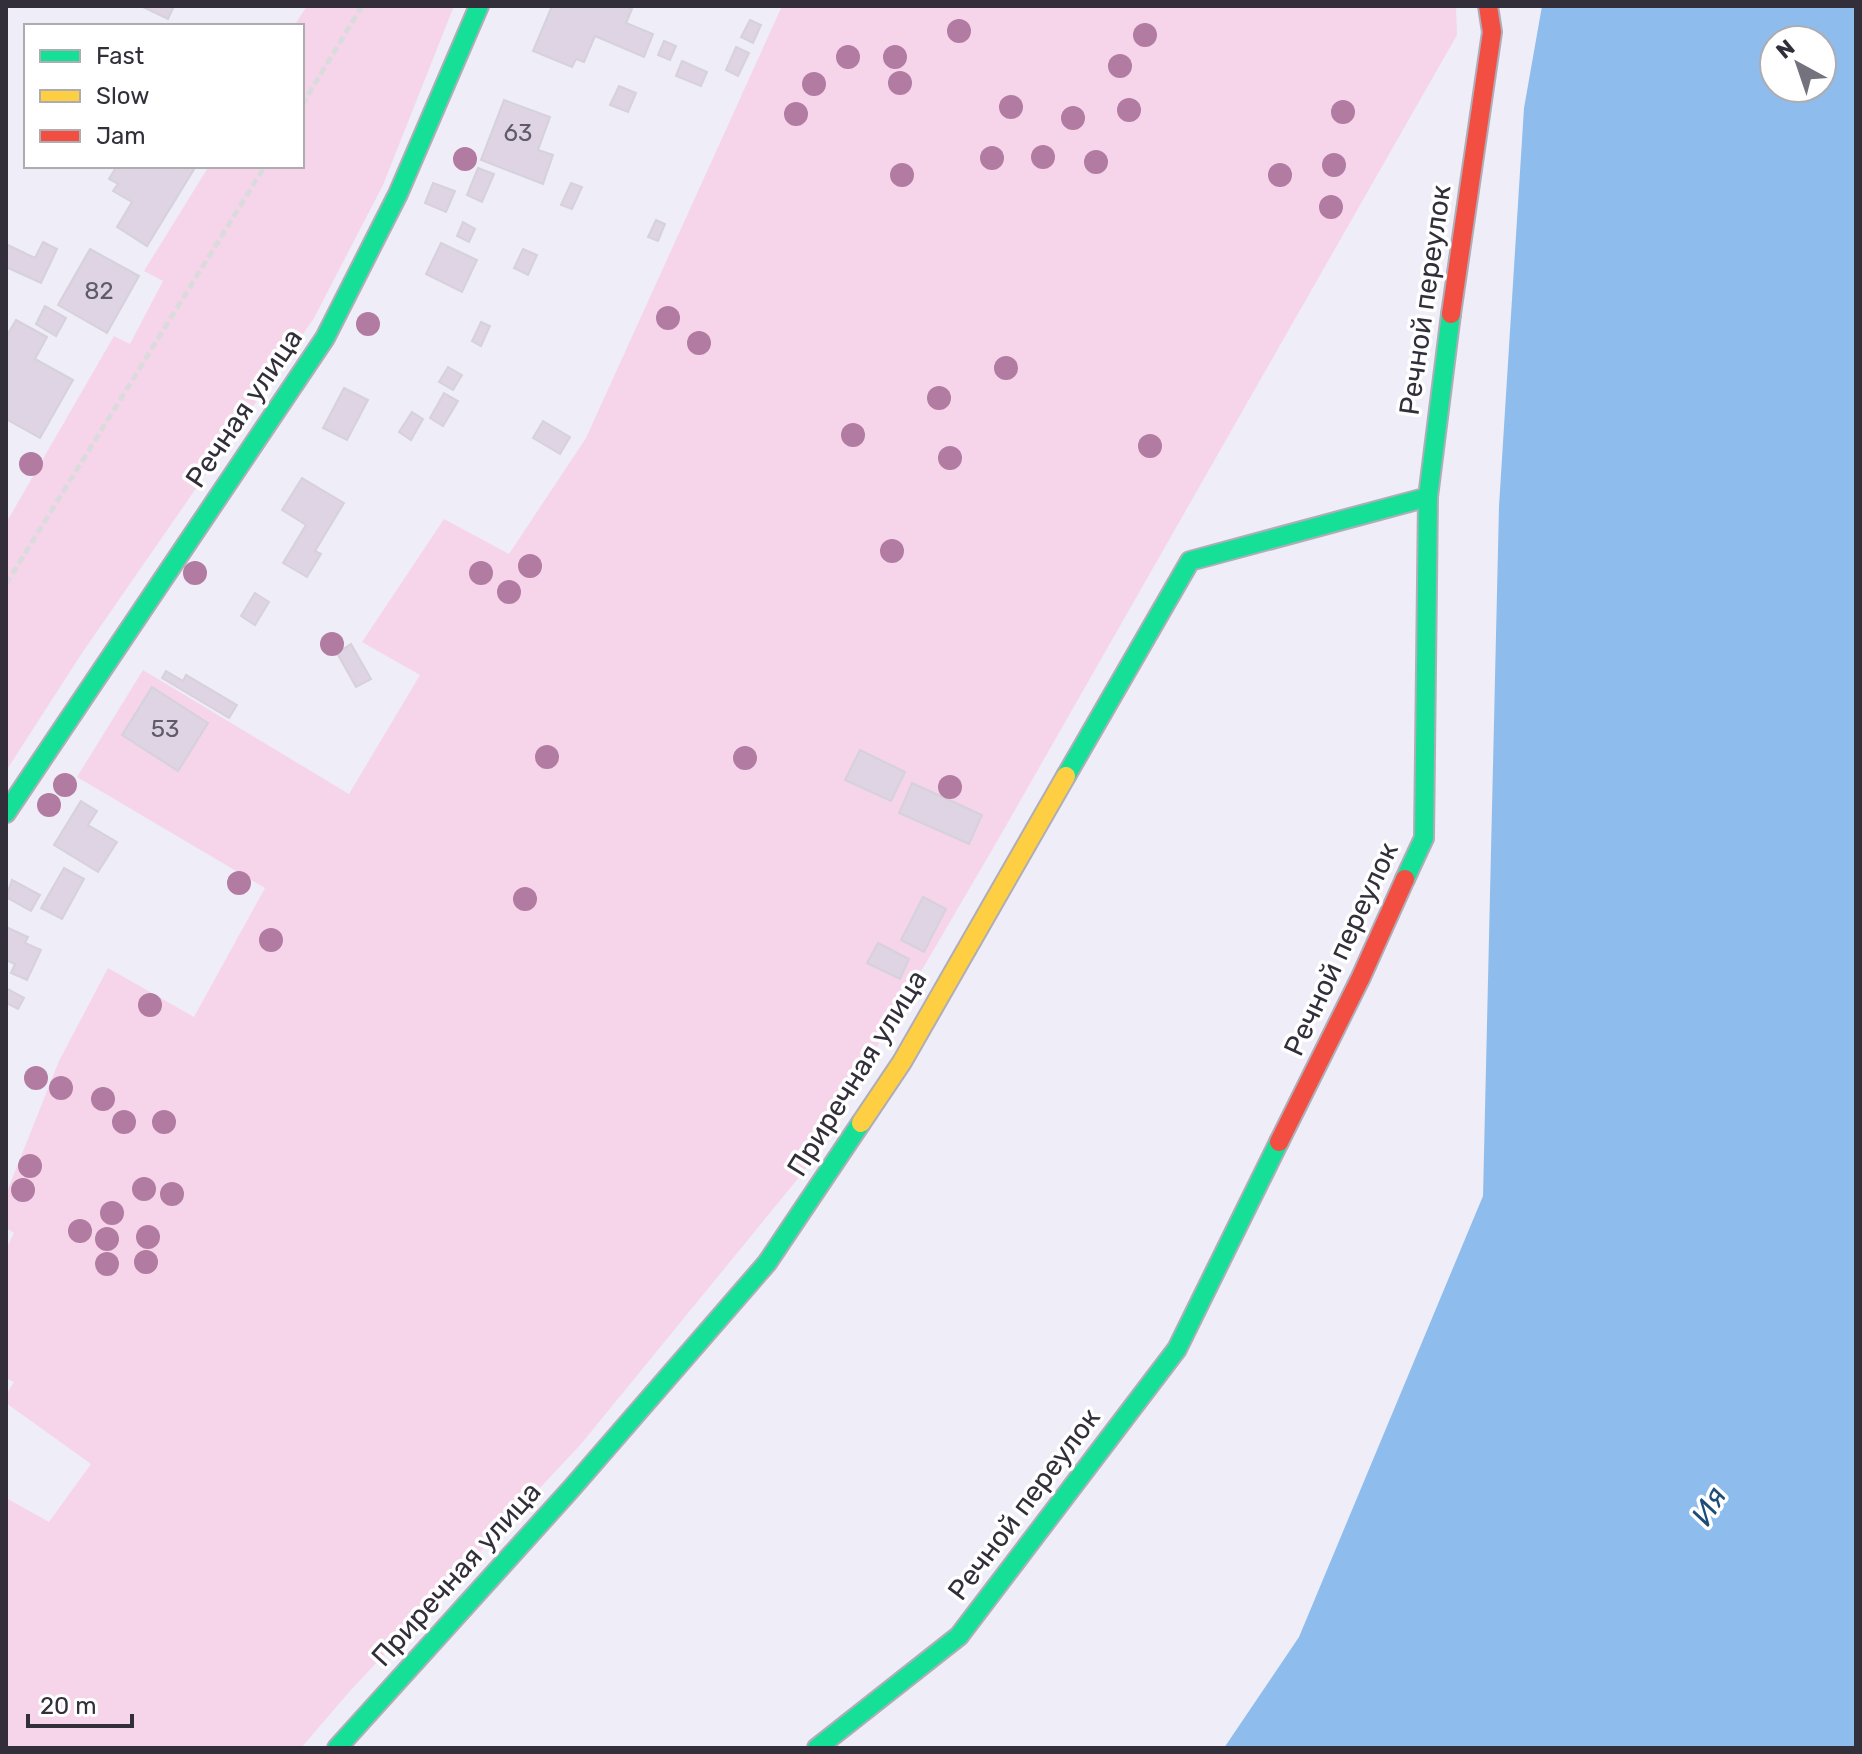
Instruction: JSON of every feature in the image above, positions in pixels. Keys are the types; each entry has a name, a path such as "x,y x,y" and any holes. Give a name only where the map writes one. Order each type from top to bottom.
{"street":[{"name":"Речная улица","path":"6,813 325,338 398,194 479,6"},
{"name":"Речной переулок","path":"817,1748 959,1636 1177,1349 1354,992 1424,838 1428,497 1437,414 1492,32 1488,6"},
{"name":"Приречная улица","path":"337,1748 571,1489 767,1263 902,1062 1190,561 1428,497"}],"path":[{"path":"304,102 362,6"},
{"path":"6,584 264,168"}],"shaded area":[{"path":"307,6 454,6 383,185 314,318 82,653 6,771 6,523 114,336 130,344 163,281 144,271 208,168 304,168 304,24 295,24"},
{"path":"782,6 1456,6 1457,35 999,838 805,1170 581,1444 350,1691 301,1748 6,1748 6,1498 49,1522 91,1464 6,1403 6,1395 14,1382 6,1378 6,1249 14,1233 6,1228 6,1194 59,1061 108,968 194,1017 265,888 77,777 143,670 349,794 420,675 362,642 444,519 509,554 586,438"}],"water":[{"name":"Ия","path":"1542,6 1856,6 1856,1748 1224,1748 1299,1637 1483,1196 1499,506 1524,108"}],"building":[{"path":"141,6 174,6 168,19"},
{"path":"552,6 625,6 632,9 626,23 653,34 644,57 595,36 584,62 576,59 572,67 533,51"},
{"path":"750,20 761,25 753,43 741,37"},
{"path":"664,41 676,46 670,60 658,55"},
{"path":"736,47 749,53 738,76 726,70"},
{"path":"682,61 707,72 701,86 676,76"},
{"path":"619,86 636,93 628,112 610,105"},
{"path":"504,100 550,117 538,150 553,155 543,184 481,160"},
{"path":"116,168 195,168 147,246 117,227 132,202 113,191 118,184 109,179"},
{"path":"478,168 494,174 482,202 467,195"},
{"path":"433,183 455,191 446,212 425,203"},
{"path":"571,183 582,187 572,209 561,205"},
{"path":"656,220 665,224 658,241 648,237"},
{"path":"463,222 475,229 469,242 457,236"},
{"path":"43,242 57,249 41,283 6,267 6,244 35,258"},
{"path":"441,243 477,260 462,292 426,274"},
{"path":"90,249 139,276 107,333 58,305"},
{"path":"523,249 537,255 528,275 514,268"},
{"path":"45,306 66,318 56,336 36,324"},
{"path":"16,320 47,337 35,359 73,380 40,438 6,419 6,337"},
{"path":"481,322 490,326 481,346 472,341"},
{"path":"448,367 462,375 453,390 439,382"},
{"path":"344,388 368,400 347,440 323,428"},
{"path":"444,393 458,401 443,426 430,418"},
{"path":"412,412 423,419 411,440 399,432"},
{"path":"543,421 570,437 560,454 533,438"},
{"path":"302,478 344,503 315,551 321,554 307,577 283,563 306,525 282,510"},
{"path":"255,593 269,602 255,625 241,616"},
{"path":"351,644 371,679 356,687 337,653"},
{"path":"166,671 183,681 186,675 237,705 229,718 162,678"},
{"path":"152,687 208,723 178,771 122,735"},
{"path":"860,750 905,772 891,801 845,780"},
{"path":"912,783 982,815 969,844 899,813"},
{"path":"81,801 97,811 88,825 117,842 98,872 54,845"},
{"path":"64,868 84,879 62,919 41,908"},
{"path":"12,880 40,895 31,911 6,897"},
{"path":"923,897 946,909 924,952 901,940"},
{"path":"6,927 28,937 25,943 41,950 27,980 11,973 15,964 6,960"},
{"path":"878,943 909,959 900,979 867,963"},
{"path":"6,988 24,998 18,1009 6,1003"}],"traffic: fast":[{"path":"6,813 325,338 398,194 479,6"},
{"path":"1405,879 1424,838 1428,497 1451,314"},
{"path":"1066,776 1190,561 1428,497"},
{"path":"337,1748 571,1489 767,1263 861,1123"},
{"path":"817,1748 959,1636 1177,1349 1279,1142"}],"traffic: slow":[{"path":"861,1123 902,1062 1066,776"}],"traffic: jam":[{"path":"1451,314 1492,32 1488,6"},
{"path":"1279,1142 1361,977 1405,879"}]}
